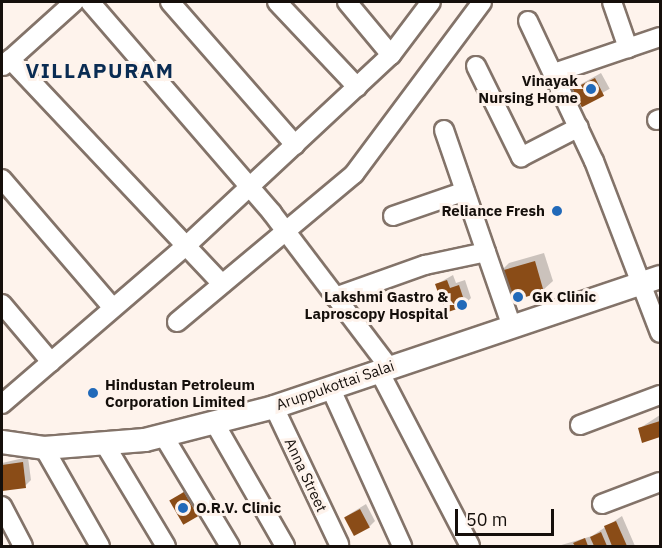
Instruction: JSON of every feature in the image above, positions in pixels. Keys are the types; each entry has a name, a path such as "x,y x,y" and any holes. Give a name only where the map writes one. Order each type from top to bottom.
{"main road":[{"name":"Aruppukottai Salai","path":"2,442 44,448 163,435 274,407 652,280"}],"street":[{"path":"74,2 6,63 187,245 222,284"},
{"path":"93,2 250,187 335,297 383,369 470,546"},
{"path":"170,2 295,145"},
{"path":"277,2 357,87"},
{"path":"347,2 391,55"},
{"path":"177,322 354,174 483,2"},
{"path":"612,2 628,48"},
{"path":"2,404 187,245 391,55 428,3"},
{"path":"528,21 652,280 660,333"},
{"path":"554,73 660,37"},
{"path":"477,66 521,157 579,127"},
{"path":"444,130 512,327"},
{"path":"2,179 113,308"},
{"path":"393,216 465,191"},
{"path":"335,297 425,266 486,252"},
{"path":"2,304 51,362"},
{"path":"330,387 402,546"},
{"path":"580,425 660,395"},
{"name":"Anna Street","path":"274,407 339,544"},
{"path":"214,422 285,546"},
{"path":"163,435 230,546"},
{"path":"104,443 166,546"},
{"path":"44,448 100,546"},
{"path":"602,504 660,482"},
{"path":"2,506 23,546"}],"building":[{"path":"595,78 604,96 582,107 573,89"},
{"path":"535,261 544,292 506,303 498,272"},
{"path":"447,280 450,288 459,285 466,306 445,313 435,284"},
{"path":"660,421 660,437 642,443 638,428"},
{"path":"23,462 26,488 2,491 2,465"},
{"path":"184,492 198,516 183,525 169,500"},
{"path":"360,509 370,528 354,536 344,517"},
{"path":"616,521 627,546 612,546 604,526"},
{"path":"601,532 607,546 594,546 590,537"},
{"path":"585,538 588,546 575,546 573,543"}],"place":[{"name":"Vinayak Nursing Home","path":"591,89"},
{"name":"Reliance Fresh","path":"557,211"},
{"name":"GK Clinic","path":"518,297"},
{"name":"Lakshmi Gastro & Laproscopy Hospital","path":"462,305"},
{"name":"Hindustan Petroleum Corporation Limited","path":"93,393"},
{"name":"O.R.V. Clinic","path":"183,508"}],"district":[{"name":"VILLAPURAM","path":"100,70"}]}
